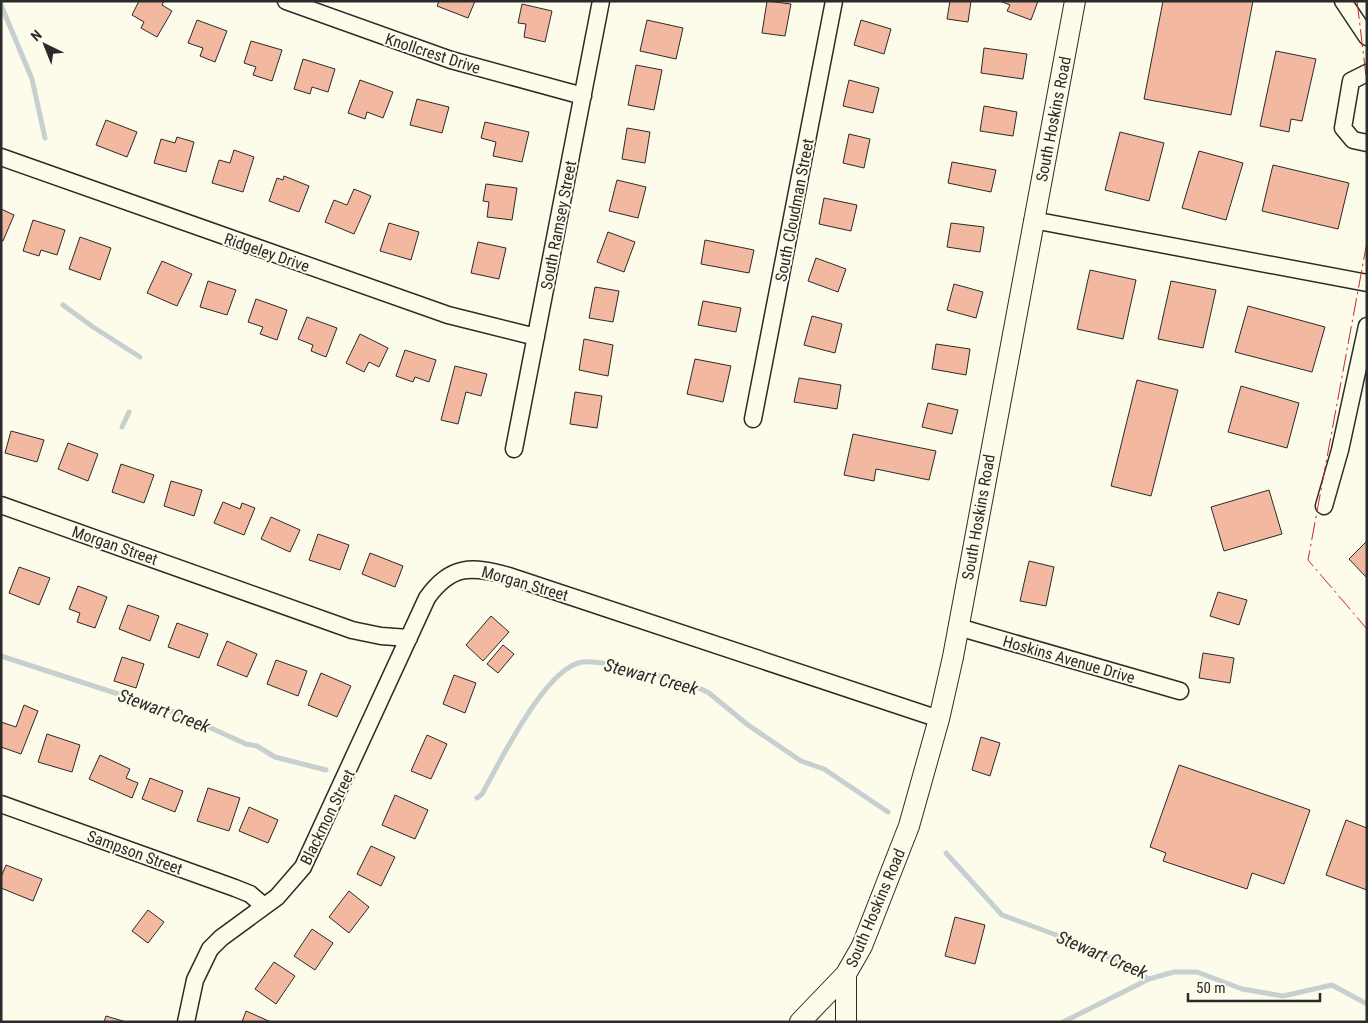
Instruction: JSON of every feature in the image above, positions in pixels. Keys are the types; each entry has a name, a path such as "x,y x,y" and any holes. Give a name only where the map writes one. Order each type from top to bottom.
{"street":[{"name":"Knollcrest Drive","path":"286,1 451,60 583,96"},
{"name":"South Ramsey Street","path":"514,449 601,1"},
{"name":"South Cloudman Street","path":"753,419 834,1"},
{"name":"South Hoskins Road","path":"846,1022 846,974 862,946 909,826 939,719 1076,1"},
{"path":"1343,1 1367,37"},
{"path":"1367,73 1350,81 1343,128 1353,140 1367,143"},
{"name":"Ridgeley Drive","path":"1,157 448,315 536,337"},
{"path":"1033,220 1367,283"},
{"path":"1324,506 1340,450 1367,326"},
{"name":"Morgan Street","path":"1,505 352,630 381,636 409,638 427,598 436,585 457,571 481,568 761,658 939,719"},
{"name":"Hoskins Avenue Drive","path":"958,627 1180,690"},
{"name":"Blackmon Street","path":"186,1022 195,980 210,950 221,938 277,897 303,867 409,638"},
{"name":"Sampson Street","path":"1,804 236,888 250,894 264,906"},
{"path":"800,1022 846,974"}],"building":[{"path":"139,1 164,1 162,5 172,11 157,37 141,28 144,22 132,15"},
{"path":"439,1 475,1 468,18 437,6"},
{"path":"767,1 791,4 785,36 762,33"},
{"path":"950,1 971,1 968,22 947,19"},
{"path":"1000,1 1038,1 1031,20 1007,11 1010,5"},
{"path":"1163,1 1253,1 1231,115 1144,99"},
{"path":"522,4 552,11 545,42 524,37 526,24 518,23"},
{"path":"197,20 227,31 215,62 200,56 203,48 188,43"},
{"path":"647,20 683,28 676,59 640,51"},
{"path":"861,20 891,29 884,54 854,45"},
{"path":"251,41 282,50 272,81 253,75 256,67 244,63"},
{"path":"984,48 1027,54 1023,79 981,73"},
{"path":"1276,51 1316,59 1302,121 1291,119 1289,132 1260,126"},
{"path":"303,59 335,69 328,92 312,87 310,94 294,89"},
{"path":"636,65 662,70 654,110 628,105"},
{"path":"360,80 393,92 383,118 367,112 365,119 348,113"},
{"path":"849,80 879,88 873,113 843,106"},
{"path":"417,99 449,107 442,133 410,125"},
{"path":"984,106 1017,112 1013,136 980,131"},
{"path":"106,120 137,132 127,157 96,145"},
{"path":"485,122 529,132 522,162 493,156 496,142 481,138"},
{"path":"627,128 650,132 645,163 622,159"},
{"path":"1120,132 1164,143 1149,201 1105,190"},
{"path":"849,134 870,139 864,168 843,163"},
{"path":"177,137 194,142 186,172 154,163 161,139 175,143"},
{"path":"234,150 254,157 243,192 212,183 219,160 230,163"},
{"path":"1199,151 1243,163 1226,220 1182,208"},
{"path":"952,162 996,170 991,192 948,183"},
{"path":"1273,165 1349,183 1338,229 1262,211"},
{"path":"284,176 309,186 299,212 269,201 277,178 283,180"},
{"path":"617,180 646,187 638,218 609,211"},
{"path":"486,184 517,188 512,220 487,217 489,202 483,201"},
{"path":"354,189 371,196 354,234 325,222 334,200 347,205"},
{"path":"824,198 857,205 851,231 819,224"},
{"path":"1,209 14,215 3,241 1,241"},
{"path":"33,220 65,230 57,255 41,250 39,256 23,251"},
{"path":"389,223 419,232 411,260 380,251"},
{"path":"951,223 984,227 980,252 947,247"},
{"path":"608,232 635,242 624,272 597,262"},
{"path":"80,237 111,248 100,280 69,269"},
{"path":"705,240 754,250 749,273 701,264"},
{"path":"478,242 506,248 499,279 471,273"},
{"path":"816,258 846,269 838,292 808,281"},
{"path":"162,261 192,274 177,306 147,293"},
{"path":"1090,270 1136,280 1123,339 1077,329"},
{"path":"208,281 236,290 227,315 200,307"},
{"path":"1171,281 1216,290 1203,348 1158,339"},
{"path":"954,284 983,292 976,318 947,310"},
{"path":"595,287 619,291 613,322 589,318"},
{"path":"256,299 287,310 277,340 260,334 263,327 248,322"},
{"path":"703,301 741,308 736,332 698,325"},
{"path":"1248,306 1325,327 1312,372 1235,352"},
{"path":"812,316 842,324 835,353 804,345"},
{"path":"307,317 337,328 326,357 311,351 313,345 298,339"},
{"path":"360,334 388,348 379,367 369,362 364,372 346,363"},
{"path":"584,339 613,345 608,376 579,370"},
{"path":"936,344 970,349 966,375 932,369"},
{"path":"405,350 436,360 429,382 415,377 413,382 396,376"},
{"path":"695,359 731,366 723,402 687,394"},
{"path":"455,366 487,374 481,396 466,392 458,424 441,420"},
{"path":"799,378 841,385 837,409 794,402"},
{"path":"1137,380 1178,390 1151,496 1111,486"},
{"path":"1241,386 1299,403 1287,448 1228,432"},
{"path":"575,392 602,396 597,428 570,424"},
{"path":"928,403 958,410 952,434 922,427"},
{"path":"11,431 44,440 37,462 5,453"},
{"path":"853,434 936,451 929,480 876,469 874,481 844,475"},
{"path":"68,443 98,454 88,481 58,469"},
{"path":"121,464 154,475 144,503 112,492"},
{"path":"171,481 202,490 194,516 164,506"},
{"path":"1269,490 1282,534 1224,551 1211,507"},
{"path":"223,502 240,509 242,503 255,508 244,535 214,523"},
{"path":"271,517 300,530 290,552 261,539"},
{"path":"318,534 349,545 340,570 309,560"},
{"path":"1367,541 1367,578 1349,559"},
{"path":"370,553 403,566 395,587 362,574"},
{"path":"1029,561 1054,567 1046,606 1020,601"},
{"path":"19,567 50,578 39,605 9,593"},
{"path":"78,586 107,597 95,628 77,622 80,613 69,609"},
{"path":"1218,592 1247,600 1239,625 1210,616"},
{"path":"128,605 159,616 150,641 119,629"},
{"path":"491,616 509,632 483,661 466,645"},
{"path":"177,623 208,634 199,658 168,647"},
{"path":"227,641 257,654 247,677 217,665"},
{"path":"503,645 514,654 498,673 487,664"},
{"path":"1203,653 1234,658 1230,683 1199,678"},
{"path":"122,657 144,664 136,688 114,681"},
{"path":"276,660 307,671 298,696 267,684"},
{"path":"321,673 351,686 337,717 308,705"},
{"path":"454,675 476,683 465,713 443,704"},
{"path":"24,705 38,711 21,754 1,747 1,722 16,727"},
{"path":"47,734 80,745 72,772 38,762"},
{"path":"427,735 447,744 431,779 411,771"},
{"path":"981,737 1000,743 990,776 972,770"},
{"path":"100,755 130,769 126,778 138,783 132,798 89,779"},
{"path":"1179,765 1310,810 1284,884 1252,873 1247,889 1163,861 1166,853 1150,847"},
{"path":"150,778 183,791 175,812 142,799"},
{"path":"208,788 240,798 229,831 197,821"},
{"path":"395,795 428,810 415,839 382,825"},
{"path":"249,807 278,820 268,843 239,831"},
{"path":"1346,820 1367,828 1367,890 1326,875"},
{"path":"371,846 395,857 381,886 357,874"},
{"path":"6,865 42,879 33,901 1,888 1,877"},
{"path":"349,891 369,907 349,933 329,917"},
{"path":"148,910 164,922 148,943 132,931"},
{"path":"955,917 985,925 975,964 945,956"},
{"path":"312,929 333,943 315,970 294,956"},
{"path":"274,962 295,976 276,1004 255,989"},
{"path":"246,1011 271,1022 242,1022"},
{"path":"106,1016 126,1022 104,1022"}],"waterway":[{"path":"1,5 32,79 45,138"},
{"path":"63,305 140,357"},
{"path":"122,427 129,412"},
{"name":"Stewart Creek","path":"1,656 180,714 246,744 257,746 275,757 326,770"},
{"name":"Stewart Creek","path":"477,798 482,794 525,718 553,681 568,668 582,662 592,662 621,666 695,686 709,693 748,725 801,761 824,769 888,812"},
{"name":"Stewart Creek","path":"946,853 1002,915 1094,949 1149,979"},
{"name":"Stewart Creek","path":"1063,1022 1149,979 1174,972 1197,972 1242,989 1283,996 1332,985 1367,1004"}],"power":[{"path":"1357,1 1367,84"},
{"path":"1367,242 1308,560 1367,629"}]}
